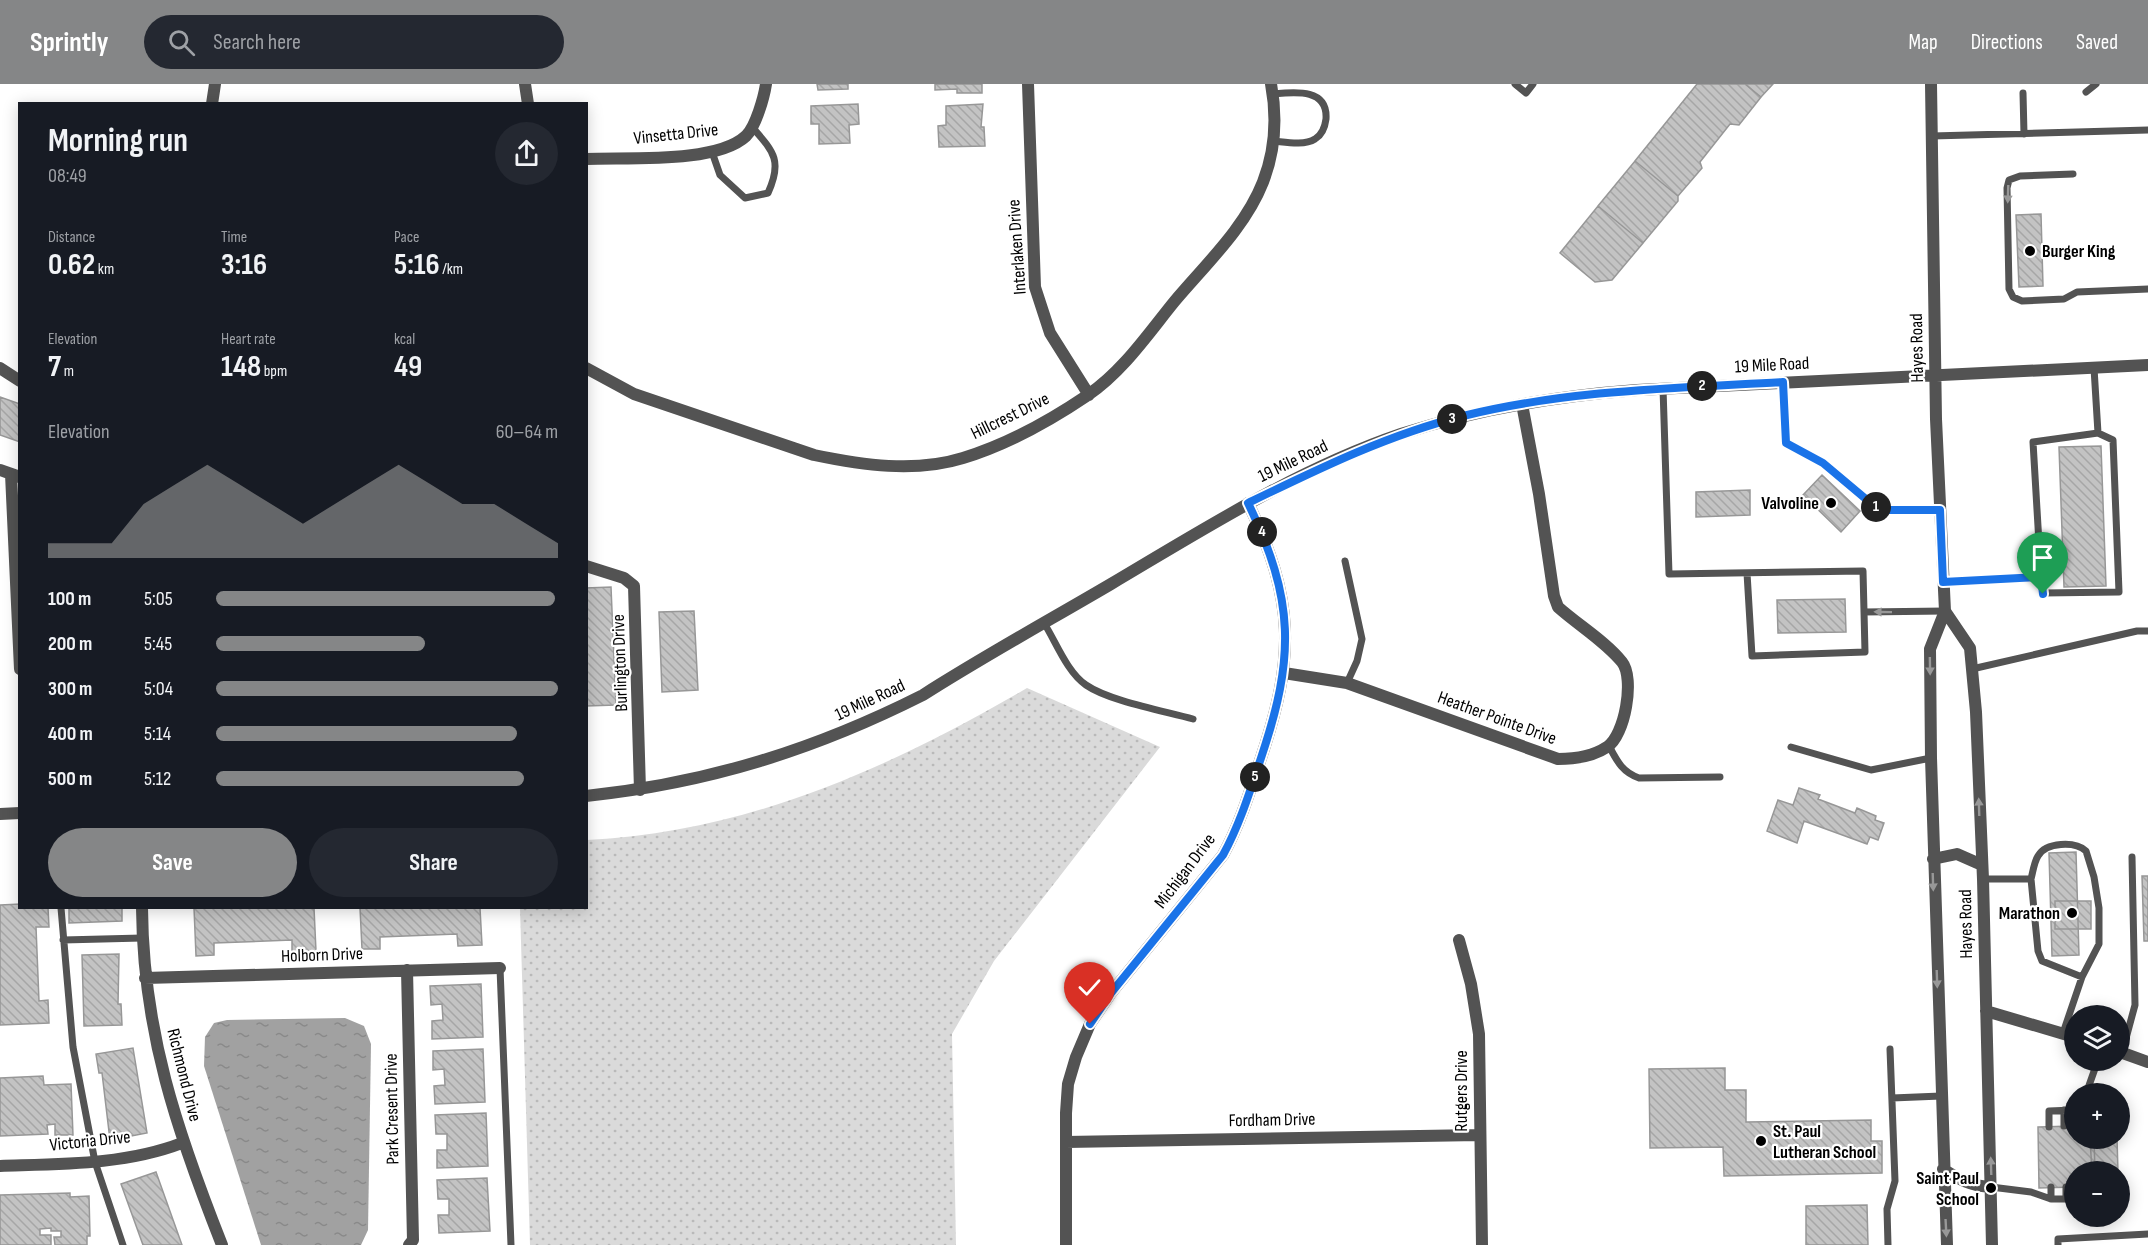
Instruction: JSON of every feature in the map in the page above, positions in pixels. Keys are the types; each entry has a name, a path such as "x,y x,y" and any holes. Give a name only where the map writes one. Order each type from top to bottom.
{"street":[{"path":"212,102 215,84"},
{"path":"525,84 528,102"},
{"path":"752,127 766,84"},
{"name":"Interlaken Drive","path":"1028,84 1035,287 1050,333 1089,395"},
{"name":"Hayes Road","path":"1931,84 1936,375 1945,611 1930,649 1931,758 1947,1245"},
{"name":"Hillcrest Drive","path":"588,369 634,394 814,455 885,465 942,463 963,458 1017,435 1089,395 1134,352 1244,219 1264,181 1273,141 1272,89"},
{"name":"Vinsetta Drive","path":"588,159 712,152 746,136 752,127"},
{"name":"19 Mile Road","path":"588,796 640,790 717,775 827,739 923,695 1248,503 1346,456 1400,435 1461,416 1522,404 1609,392 2148,365"},
{"path":"0,368 18,380"},
{"path":"1522,404 1539,494 1554,596 1558,607 1622,663 1629,677 1622,724 1609,746"},
{"path":"10,474 18,630"},
{"name":"Michigan Drive","path":"1066,1245 1068,1084 1076,1057 1090,1024 1111,993 1223,855 1235,832 1277,711 1287,651 1282,592 1267,542 1248,503"},
{"name":"Burlington Drive","path":"588,567 624,578 634,586 640,790"},
{"name":"Hayes Road","path":"1945,611 1970,648 1972,669 1983,879 1992,1245"},
{"name":"Heather Pointe Drive","path":"1284,673 1347,683 1558,759 1588,756 1609,746"},
{"path":"0,814 18,813"},
{"path":"1933,859 1956,854 1982,865"},
{"name":"Richmond Drive","path":"142,909 145,978 160,1065 182,1143 222,1245"},
{"name":"Rutgers Drive","path":"1459,940 1471,984 1479,1034 1482,1245"},
{"name":"Holborn Drive","path":"145,978 500,968"},
{"name":"Park Cresent Drive","path":"407,970 413,1240 409,1245"},
{"path":"1986,1011 2064,1034"},
{"path":"2130,1055 2148,1062"},
{"name":"Fordham Drive","path":"1066,1142 1479,1135"},
{"name":"Victoria Drive","path":"0,1166 94,1162 165,1150 182,1143"},
{"path":"1943,1169 1963,1182 1991,1187"}],"lane":[{"path":"1515,84 1526,93 1533,84"},
{"path":"2086,92 2096,84"},
{"path":"1272,89 1316,96 1322,101 1326,113 1323,131 1315,140 1273,141"},
{"path":"2023,93 2024,134"},
{"path":"712,152 720,175 745,198 768,193 776,176 774,152 752,127"},
{"path":"1932,136 2148,130"},
{"path":"2073,174 2020,176 2009,180 2007,188 2009,289 2013,297 2022,300 2064,299 2077,291 2148,289"},
{"path":"2094,368 2098,433"},
{"path":"1783,382 1786,443 1823,463 1879,510 1940,510"},
{"path":"1663,388 1669,574 1863,571 1865,652 1752,656 1747,573"},
{"path":"2098,433 2113,440 2119,592 2043,594 2033,441 2098,433"},
{"path":"1345,561 1362,639 1357,661 1347,683"},
{"path":"1943,582 2041,577"},
{"path":"1864,612 1945,611"},
{"path":"1044,623 1071,668 1086,685 1118,698 1192,719"},
{"path":"1972,669 2137,631 2148,631"},
{"path":"1609,746 1620,766 1629,774 1639,778 1720,777"},
{"path":"1791,747 1871,770 1931,758"},
{"path":"2076,1005 2082,977 2099,944 2099,908 2094,878 2086,851 2075,845 2044,849 2037,856 2031,879 2038,951 2042,962 2082,977"},
{"path":"2130,1022 2135,1005 2132,857"},
{"path":"1983,879 2031,879"},
{"path":"61,909 73,1047 94,1162 123,1245"},
{"path":"63,940 142,938"},
{"path":"500,968 511,1245"},
{"path":"1888,1245 1887,1209 1895,1181 1890,1049"},
{"path":"1892,1098 1941,1096"},
{"path":"2049,1127 2049,1111 2064,1110"},
{"path":"1991,1187 2031,1192 2051,1199 2064,1199"},
{"path":"2051,1187 2051,1199"},
{"path":"2058,1245 2058,1239 2148,1234"}],"shaded area":[{"path":"1027,688 1160,747 994,961 952,1034 956,1245 530,1245 520,909 588,909 588,840 647,834 704,824 761,809 816,791 870,769 975,717"}],"water":[{"path":"345,1018 364,1026 371,1044 368,1230 361,1245 261,1245 204,1066 205,1037 214,1023 227,1020"}],"building":[{"path":"817,84 848,84 848,89 818,90"},
{"path":"935,84 982,84 982,93 957,93 957,89 935,90"},
{"path":"1697,84 1745,84 1761,97 1739,125 1730,124 1700,162 1702,168 1678,196 1635,161"},
{"path":"1745,84 1773,84 1761,97"},
{"path":"858,104 859,124 849,125 850,143 819,144 819,124 811,124 811,106"},
{"path":"983,104 981,127 984,127 985,146 939,147 938,126 946,125 946,106"},
{"path":"1635,161 1678,196 1678,201 1643,243 1598,206"},
{"path":"1598,206 1643,243 1612,280 1595,282 1560,253"},
{"name":"Burger King","path":"2041,214 2043,286 2019,287 2016,215"},
{"path":"0,397 18,403 18,441 0,435"},
{"path":"2101,446 2106,586 2064,587 2059,447"},
{"name":"Valvoline","path":"1822,475 1860,511 1841,532 1803,495"},
{"path":"1750,490 1750,515 1696,517 1696,492"},
{"path":"611,587 616,705 588,706 588,588"},
{"path":"1845,599 1846,632 1778,633 1777,600"},
{"path":"694,611 698,690 662,692 659,612"},
{"path":"1799,788 1820,795 1818,799 1855,813 1857,808 1876,816 1875,820 1884,823 1878,840 1870,837 1867,844 1804,821 1797,843 1767,831 1778,800 1793,805"},
{"path":"2076,852 2079,955 2052,956 2049,853"},
{"path":"2142,876 2148,876 2148,941 2144,941"},
{"path":"2055,901 2091,901 2091,929 2055,929"},
{"path":"18,904 18,909 48,909 49,927 36,927 39,1001 48,1000 49,1023 0,1025 0,905"},
{"path":"69,909 122,909 122,921 69,923"},
{"path":"194,909 314,909 316,951 292,952 292,940 214,943 214,955 196,956"},
{"path":"360,909 480,909 482,945 458,946 457,934 380,937 380,949 362,949"},
{"path":"119,954 118,1004 121,1004 122,1025 84,1026 82,955"},
{"path":"481,984 483,1037 432,1039 432,1021 443,1020 442,1004 431,1005 430,986"},
{"path":"133,1048 147,1133 110,1140 102,1073 99,1073 96,1054"},
{"path":"483,1049 485,1102 435,1104 434,1086 445,1085 444,1069 433,1070 433,1051"},
{"name":"St. Paul Lutheran School","path":"1725,1068 1725,1090 1746,1090 1746,1122 1871,1120 1871,1141 1882,1141 1882,1173 1724,1176 1723,1147 1650,1148 1649,1069"},
{"path":"43,1076 44,1085 71,1084 73,1135 55,1135 55,1124 47,1125 48,1134 0,1136 0,1078"},
{"path":"486,1113 488,1166 437,1168 437,1150 447,1150 447,1134 436,1134 435,1115"},
{"path":"2064,1126 2064,1149 2094,1149 2095,1161 2064,1161 2064,1187 2039,1188 2038,1127"},
{"path":"2091,1149 2117,1149 2118,1161 2091,1161"},
{"path":"156,1172 182,1245 143,1245 121,1184"},
{"path":"487,1178 490,1231 439,1233 438,1215 449,1215 449,1199 438,1199 437,1180"},
{"path":"70,1193 70,1197 89,1196 90,1236 87,1236 87,1245 55,1245 54,1237 61,1237 61,1231 51,1231 51,1228 40,1229 40,1235 51,1235 51,1245 0,1245 0,1195"},
{"path":"1867,1205 1868,1245 1806,1245 1806,1206"}],"place":[{"name":"Burger King","path":"2030,251"},
{"name":"Valvoline","path":"1831,503"},
{"name":"Marathon","path":"2072,913"},
{"name":"St. Paul Lutheran School","path":"1761,1141"},
{"name":"Saint Paul School","path":"1991,1188"}],"route":[{"path":"1090,1024 1111,993 1223,855 1247,801 1277,711 1287,651 1282,592 1267,542 1248,503 1346,456 1400,435 1461,416 1511,405 1609,392 1783,382 1786,443 1823,463 1879,510 1940,510 1943,582 2041,577 2043,594"}]}
